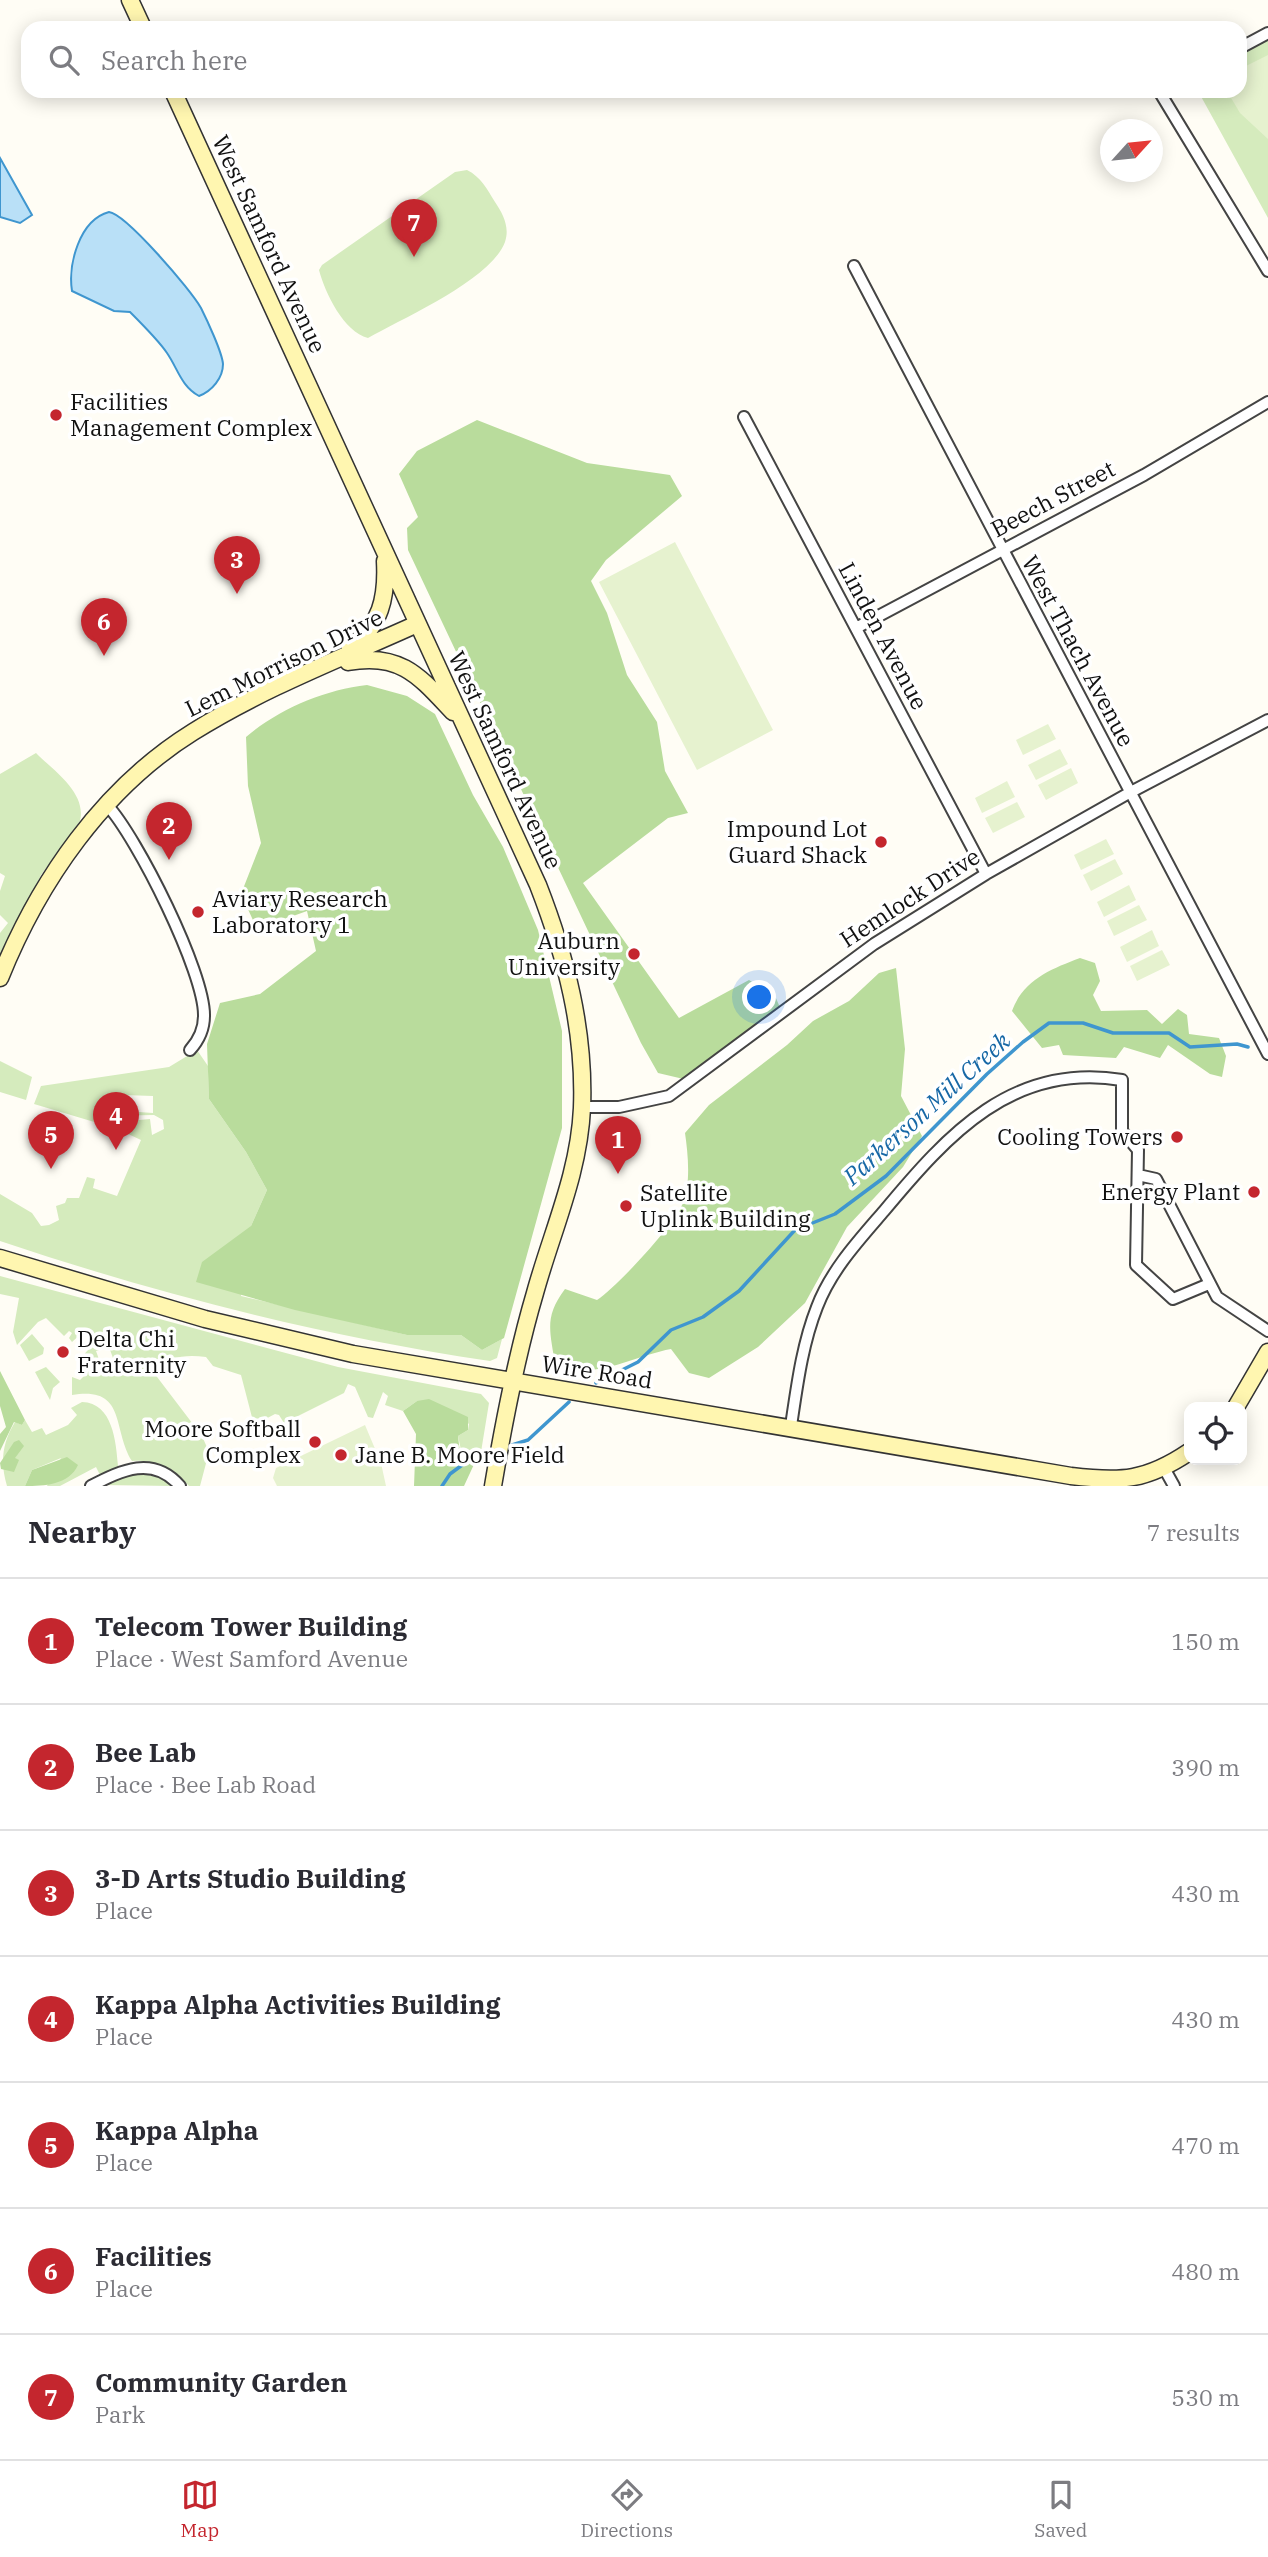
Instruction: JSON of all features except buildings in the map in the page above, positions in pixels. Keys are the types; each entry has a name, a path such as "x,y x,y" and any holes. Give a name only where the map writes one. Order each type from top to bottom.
{"street":[{"path":"130,0 140,21"},
{"path":"1247,44 1268,33"},
{"name":"West Samford Avenue","path":"176,98 538,885 559,940 579,1036 582,1107 573,1172 536,1290 512,1381 493,1486"},
{"path":"1163,98 1268,271"},
{"name":"West Thach Avenue","path":"854,265 1001,550 1268,1054"},
{"name":"Beech Street","path":"856,628 1144,475 1268,402"},
{"name":"Linden Avenue","path":"744,417 986,874"},
{"path":"329,664 365,638 378,618 384,600 385,553"},
{"name":"Lem Morrison Drive","path":"0,978 37,899 59,864 107,805 147,765 191,733 238,706 417,624"},
{"path":"329,664 380,658 400,664 423,680 462,721"},
{"name":"Hemlock Drive","path":"582,1107 619,1107 669,1096 874,944 986,874 1129,793 1268,720"},
{"path":"107,805 128,832 193,968 205,1014 203,1030 190,1050"},
{"path":"791,1426 806,1339 817,1305 835,1272 921,1167 982,1112 1013,1093 1048,1080 1097,1076 1122,1080 1122,1131 1138,1150 1136,1265 1172,1300 1209,1284"},
{"path":"1139,1175 1156,1179 1217,1297 1268,1331"},
{"name":"Wire Road","path":"0,1258 205,1319 353,1354 1090,1478 1132,1479 1164,1468 1184,1455"},
{"path":"1239,1402 1268,1352"},
{"path":"91,1486 125,1469 139,1467 166,1473 180,1486"},
{"path":"1164,1468 1174,1486"}],"green space":[{"path":"1268,38 1268,218 1202,98 1247,98 1247,49"},
{"path":"1268,55 1268,139 1240,113 1231,98 1247,98 1247,66"},
{"path":"467,170 483,184 505,221 505,242 497,256 465,284 444,297 368,338 359,334 344,320 331,300 319,270 322,265 455,172"},
{"path":"477,420 587,463 670,475 682,496 606,560 591,581 607,613 627,675 657,722 665,771 688,813 668,818 583,883 679,1018 749,980 775,996 782,1012 692,1081 658,1073 641,1043 408,550 407,528 418,517 399,474 417,451"},
{"path":"675,542 773,730 697,770 599,582"},
{"path":"367,685 407,696 435,714 473,795 503,847 538,930 562,1031 562,1128 504,1338 482,1350 461,1335 407,1335 295,1310 196,1282 202,1262 251,1226 267,1190 246,1152 209,1099 207,1044 220,1003 260,994 316,951 307,911 257,929 241,894 261,843 248,786 246,737 303,702 335,691"},
{"path":"1048,724 1056,739 1023,755 1016,740"},
{"path":"1060,749 1068,764 1036,780 1028,765"},
{"path":"36,753 74,792 79,801 80,821 41,875 0,959 0,933 8,923 0,915 0,891 5,876 0,873 0,774"},
{"path":"1071,768 1078,783 1046,800 1038,785"},
{"path":"1007,781 1015,797 982,813 975,798"},
{"path":"1017,802 1025,817 993,833 985,818"},
{"path":"1106,839 1114,854 1081,870 1074,855"},
{"path":"1115,859 1123,874 1091,891 1083,875"},
{"path":"1129,885 1136,900 1104,917 1097,902"},
{"path":"1139,905 1147,920 1114,936 1107,921"},
{"path":"1152,930 1159,946 1127,962 1120,947"},
{"path":"1162,950 1170,965 1137,981 1130,966"},
{"path":"1080,958 1095,963 1100,981 1093,995 1101,1011 1147,1010 1162,1024 1178,1009 1187,1015 1189,1034 1219,1038 1226,1056 1222,1077 1210,1074 1168,1045 1160,1058 1124,1047 1116,1058 1063,1055 1059,1045 1042,1048 1012,1011 1023,991 1039,977"},
{"path":"896,968 905,1049 901,1096 922,1136 903,1167 847,1227 805,1303 758,1347 709,1378 689,1373 671,1349 598,1369 569,1369 555,1364 550,1325 558,1299 565,1289 597,1300 631,1269 669,1226 683,1203 687,1187 685,1133 709,1105 787,1045 813,1021 849,1001 879,973"},
{"path":"197,1050 208,1066 209,1099 246,1152 267,1190 251,1226 241,1296 407,1335 461,1335 482,1350 502,1339 497,1358 490,1361 427,1351 242,1312 121,1279 0,1241 0,1194 32,1213 41,1226 49,1225 59,1220 56,1206 65,1203 67,1198 79,1198 87,1177 95,1179 93,1188 117,1196 141,1140 126,1133 128,1121 150,1119 152,1135 164,1129 163,1120 154,1115 103,1116 101,1124 34,1104 41,1086 169,1067","holes":["124,1095 153,1096 153,1113 124,1111"]},
{"path":"0,1061 32,1077 26,1100 0,1092"},
{"path":"0,1276 338,1367 481,1394 489,1403 481,1452 471,1463 463,1459 458,1436 468,1430 469,1424 454,1411 417,1401 403,1411 385,1405 388,1396 383,1392 373,1418 368,1417 355,1387 348,1384 344,1393 284,1423 279,1415 275,1414 254,1425 241,1375 213,1366 206,1357 184,1356 151,1369 202,1436 209,1452 200,1486 189,1486 164,1466 132,1461 110,1403 102,1397 90,1394 72,1395 72,1377 80,1380 90,1370 80,1359 95,1342 84,1331 72,1342 69,1338 72,1333 69,1331 64,1336 46,1318 38,1322 17,1345 13,1332 19,1298 0,1294","holes":["109,1347 118,1372 105,1376 96,1351"]},
{"path":"32,1334 44,1348 43,1354 29,1361 20,1345"},
{"path":"46,1367 60,1382 53,1388 50,1400 35,1372"},
{"path":"0,1371 25,1420 22,1425 14,1422 0,1451 0,1434 6,1427 0,1406"},
{"path":"429,1399 468,1417 468,1430 458,1436 460,1453 467,1462 476,1460 464,1486 414,1486 416,1434 403,1411 417,1401"},
{"path":"82,1402 92,1404 106,1416 114,1435 118,1466 100,1475 96,1467 60,1486 47,1486 61,1458 32,1470 25,1486 7,1486 3,1469 4,1453 7,1438 15,1422 22,1425 25,1420 32,1432 42,1428 46,1435 68,1425 77,1415 71,1408"},
{"name":"Jane B. Moore Field","path":"365,1425 381,1463 386,1486 277,1486 273,1478 276,1468"},
{"path":"19,1440 24,1446 15,1458 19,1460 14,1472 1,1469 0,1463 14,1442"},
{"path":"67,1457 78,1465 69,1477 48,1485 25,1486 32,1470"},
{"path":"143,1474 162,1478 172,1486 105,1485 125,1476"}],"water":[{"path":"0,158 32,215 20,223 0,217"},
{"path":"109,212 129,225 143,239 172,270 201,308 223,364 219,379 204,394 199,396 188,387 164,348 130,312 114,311 72,291 74,257 83,234 90,224"}],"waterway":[{"name":"Parkerson Mill Creek","path":"596,1383 638,1362 671,1330 703,1317 739,1291 795,1230 835,1214 886,1176 987,1074 1049,1023 1083,1023 1113,1033 1169,1033 1190,1047 1237,1044 1248,1047"},
{"name":"Parkerson Mill Creek","path":"512,1445 528,1440 569,1402"},
{"name":"Parkerson Mill Creek","path":"442,1486 450,1474 477,1454"}],"place":[{"name":"Community Garden","path":"414,257"},
{"name":"Facilities Management Complex","path":"56,415"},
{"name":"3-D Arts Studio Building","path":"237,594"},
{"name":"Facilities","path":"104,656"},
{"name":"Impound Lot Guard Shack","path":"881,842"},
{"name":"Bee Lab","path":"169,860"},
{"name":"Aviary Research Laboratory 1","path":"198,912"},
{"name":"Auburn University","path":"634,954"},
{"name":"Cooling Towers","path":"1177,1137"},
{"name":"Kappa Alpha Activities Building","path":"116,1150"},
{"name":"Kappa Alpha","path":"51,1169"},
{"name":"Telecom Tower Building","path":"618,1174"},
{"name":"Energy Plant","path":"1254,1192"},
{"name":"Satellite Uplink Building","path":"626,1206"},
{"name":"Delta Chi Fraternity","path":"63,1352"},
{"name":"Moore Softball Complex","path":"315,1442"},
{"name":"Jane B. Moore Field","path":"341,1455"}]}
